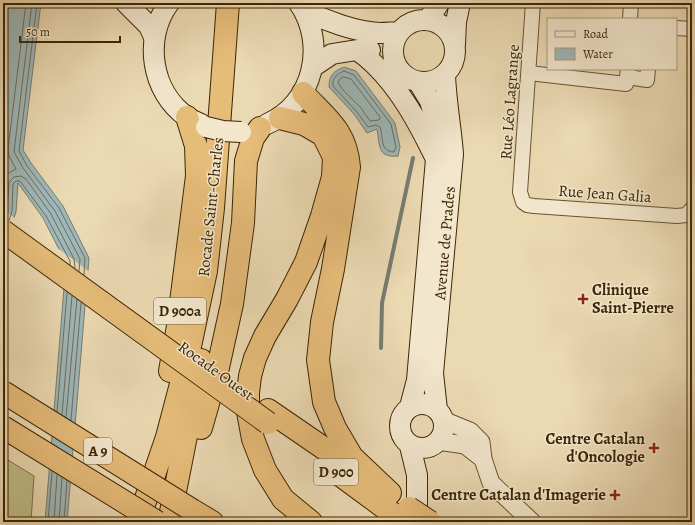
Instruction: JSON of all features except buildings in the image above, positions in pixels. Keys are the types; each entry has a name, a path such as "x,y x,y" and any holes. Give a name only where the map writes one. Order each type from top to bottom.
{"highway":[{"name":"Rocade Saint-Charles","path":"141,513 167,437 182,379 206,271 214,208 228,3"},
{"name":"Rocade Saint-Charles","path":"170,522 218,280 226,204 241,3"},
{"path":"303,93 335,126 348,152 349,166 333,269 322,322 318,360 324,402 335,428 352,457 390,493"},
{"name":"D 900a","path":"141,513 164,406 178,326 197,176 196,146 187,117"},
{"path":"280,118 304,124 322,136 334,157 333,177 322,216 306,262 287,299 265,336 255,358 249,382 248,412 253,439 265,470 283,498 311,522"},
{"name":"D 900a","path":"170,522 194,455 217,372 232,304 243,223 246,161 253,138 250,130"},
{"name":"Rocade Ouest","path":"3,219 163,332 268,416 390,493 413,518"},
{"name":"Rocade Ouest","path":"3,231 413,518 430,522"},
{"name":"A 9","path":"3,392 212,522"},
{"name":"A 9","path":"3,427 157,522"}],"main road":[{"path":"169,3 159,20 154,37 154,60 159,82 171,102 187,117 206,127 223,131 250,130 280,118 294,105 303,93 314,66 315,47 312,28 302,7"},
{"path":"428,20 439,3"},
{"path":"455,45 452,36 446,28 438,22 418,20 408,24 399,32 395,39 393,56 401,73 409,79 428,83 445,75 452,67 456,56 456,22 460,3"},
{"path":"302,7 316,16 368,31 381,33 399,32"},
{"path":"132,8 149,26 154,37"},
{"path":"314,66 332,54 357,50 368,49 393,56"},
{"path":"357,50 374,64 406,104 421,127 436,159"},
{"name":"Avenue de Prades","path":"440,415 433,373 453,154 451,127 446,99 445,75"},
{"name":"Avenue de Prades","path":"410,407 417,380 436,159 439,145 436,122 430,101 419,82"},
{"path":"417,404 424,404 431,406 440,415 444,428 442,435 435,444 425,464 423,488 413,518 416,475 410,446 401,436 399,423 401,417 410,407 417,404"},
{"path":"410,446 424,449 435,444"}],"street":[{"name":"Rue Léo Lagrange","path":"523,202 520,192 533,3"},
{"path":"630,18 631,3"},
{"path":"677,28 692,29"},
{"path":"529,73 626,84 628,73 647,80 648,70"},
{"name":"Rue Jean Galia","path":"523,202 527,205 534,206 677,216 689,212"},
{"path":"440,415 470,431 480,442 483,459 491,483 532,522"},
{"path":"435,444 465,445 483,459"}],"shaded area":[{"path":"3,457 34,476 31,522 3,522"}],"water":[{"path":"3,3 41,3 23,150 63,206 89,258 67,522 45,522 66,263 43,218 18,183 16,212 3,249"},
{"path":"344,67 356,71 395,123 400,147 398,156 386,155 383,153 379,145 377,129 367,133 354,114 329,87 331,76 337,70"}],"pier":[{"path":"3,209 16,219 6,246 3,243"},
{"path":"56,247 90,272 87,304 64,263"}],"waterway":[{"path":"381,348 382,303 413,158"}],"place":[{"name":"Clinique Saint-Pierre","path":"583,299"},
{"name":"Centre Catalan d'Oncologie","path":"654,448"},
{"name":"Centre Catalan d'Imagerie","path":"615,495"}]}
